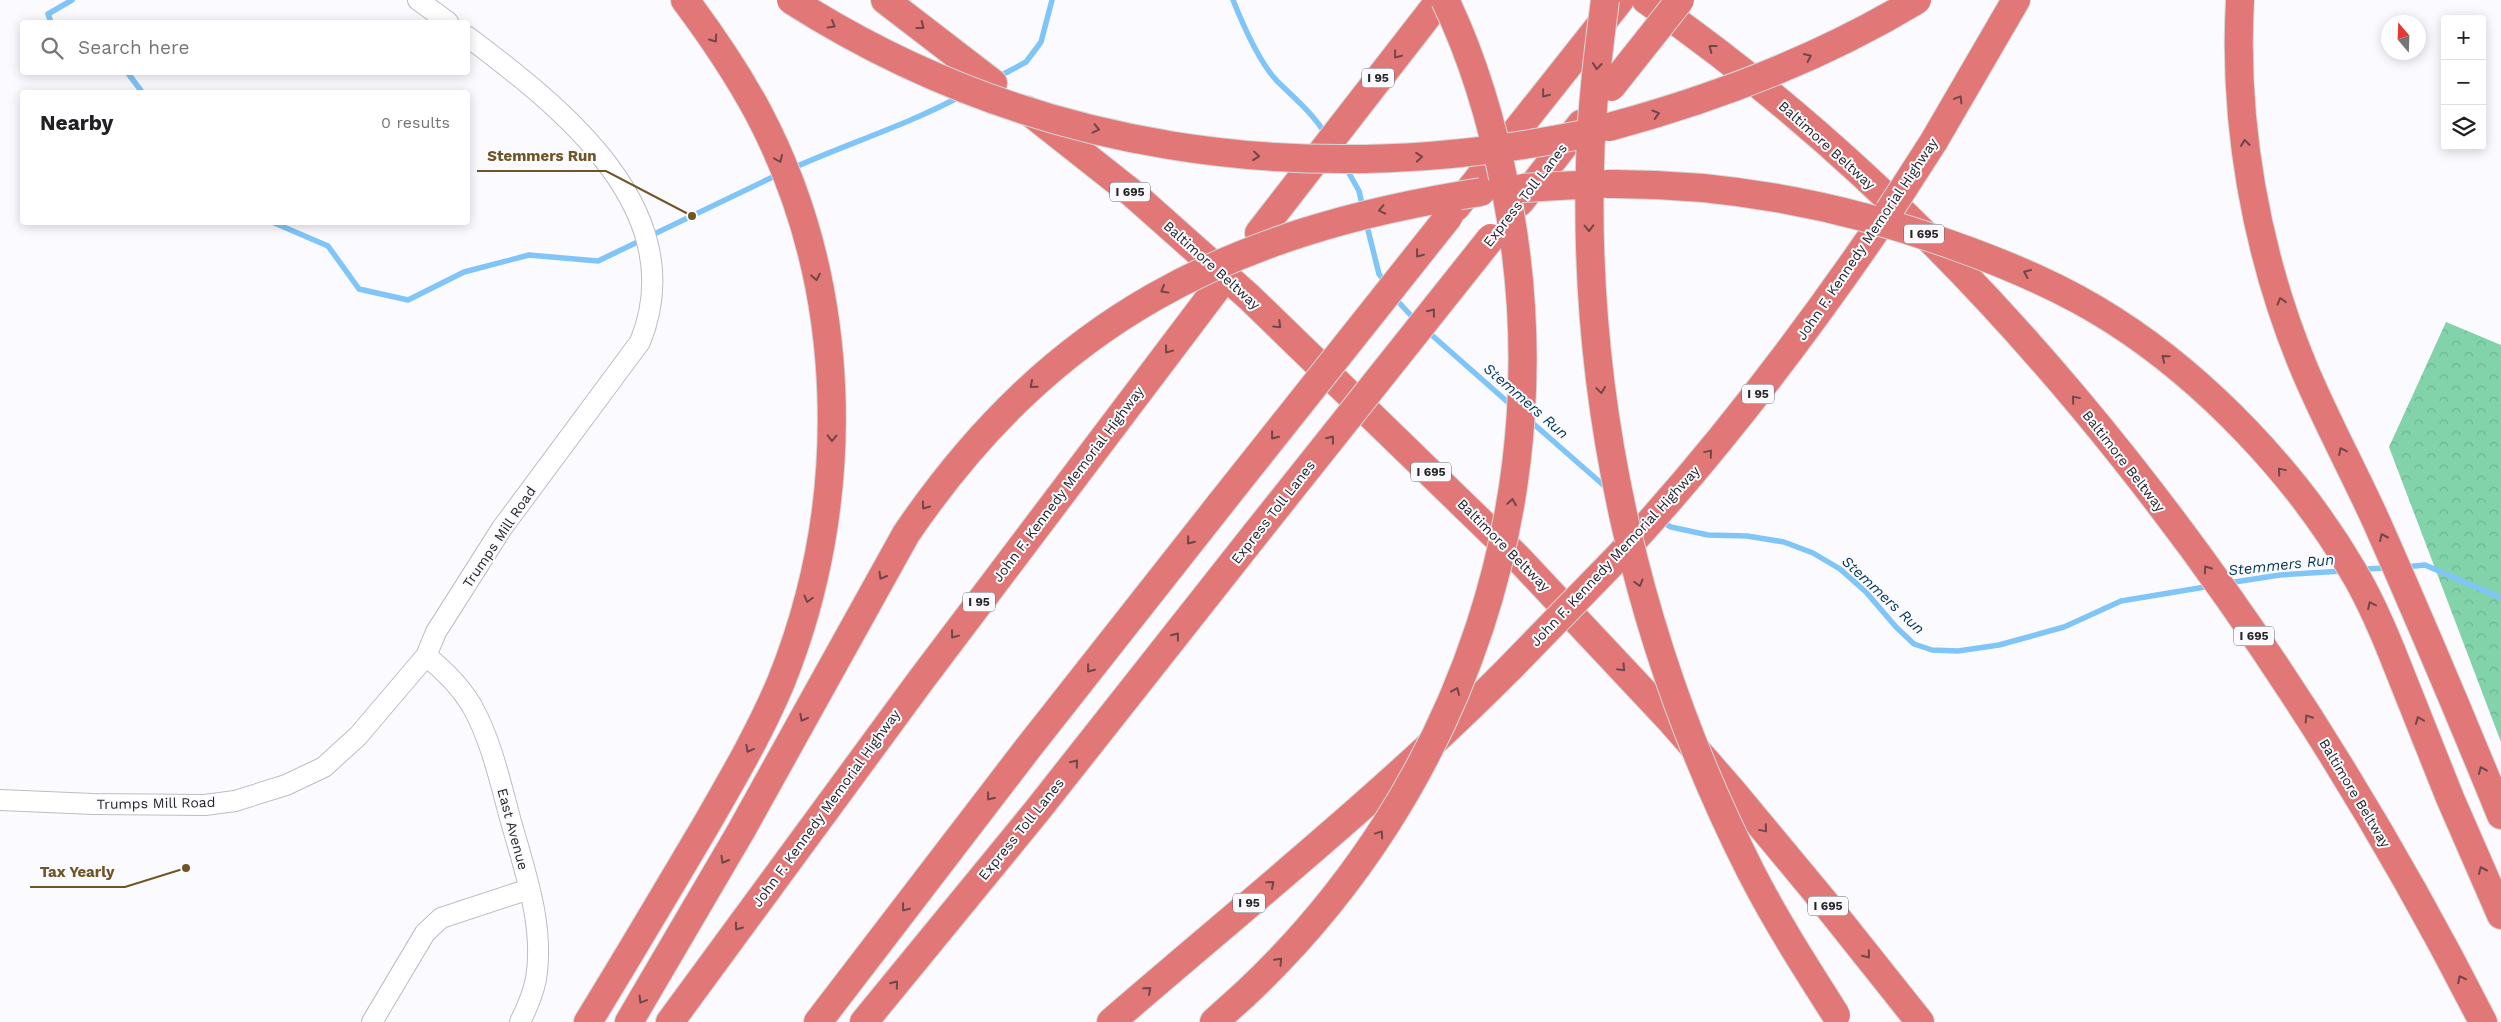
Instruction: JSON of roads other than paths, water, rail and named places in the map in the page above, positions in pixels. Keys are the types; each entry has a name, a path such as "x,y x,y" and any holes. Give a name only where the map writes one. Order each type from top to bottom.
{"highway":[{"path":"588,1022 667,892 753,741 780,683 803,618 820,549 830,467 832,416 827,339 805,230 786,174 759,115 722,51 685,0"},
{"path":"791,0 875,49 948,84 1056,120 1184,148 1272,158 1324,160 1386,160 1466,153 1540,142 1609,127 1678,108 1765,76 1852,36 1917,0"},
{"path":"885,0 993,83"},
{"name":"John F. Kennedy Memorial Highway","path":"670,1022 921,680 1141,386 1440,0"},
{"path":"1214,1022 1274,967 1321,914 1363,860 1401,802 1447,711 1474,649 1494,584 1506,534 1516,474 1522,407 1523,345 1518,273 1510,209 1494,137 1471,63 1445,0"},
{"path":"1605,0 1597,66 1590,163 1590,260 1600,390 1622,516 1656,641 1704,768 1764,895 1838,1018"},
{"path":"818,1022 1028,748 1620,0"},
{"name":"Baltimore Beltway","path":"1646,0 1765,89 1872,185 1988,300 2101,430 2206,567 2324,740 2416,896 2483,1022"},
{"name":"Express Toll Lanes","path":"864,1022 1036,812 1680,0"},
{"name":"John F. Kennedy Memorial Highway","path":"1111,1022 1463,715 1650,523 1769,380 1858,258 1934,141 2016,0"},
{"path":"2240,0 2239,50 2244,131 2250,173 2266,248 2288,326 2302,364 2423,630 2501,815"},
{"name":"Baltimore Beltway","path":"1014,100 1132,193 1249,297 1518,558 1696,750 1826,904 1920,1022"},
{"path":"629,1022 741,831 906,534 975,443 1000,416 1056,364 1100,331 1145,301 1221,261 1315,228 1410,204 1482,192 1548,186 1668,185 1768,196 1892,224 2010,265 2049,283 2115,321 2192,380 2223,409 2281,471 2328,532 2352,569 2391,650 2450,798 2501,915"}],"street":[{"path":"418,0 445,20"},
{"name":"Trumps Mill Road","path":"0,800 93,804 205,805 235,801 286,785 324,767 358,736 426,656 436,632 502,528 640,342 648,324 653,284 649,253 628,193 621,181 576,127 540,93 470,39"},
{"name":"East Avenue","path":"426,656 444,670 459,687 472,706 484,732 529,889 534,912 537,962 536,979 530,1002 520,1022"},
{"path":"372,1022 425,933 441,918 529,889"}],"waterway":[{"name":"Stemmers Run","path":"50,20 48,14 72,0"},
{"name":"Stemmers Run","path":"998,77 1026,62 1041,42 1052,0"},
{"name":"Stemmers Run","path":"1233,0 1258,54 1270,73 1309,113 1326,135"},
{"name":"Stemmers Run","path":"129,75 140,90"},
{"name":"Stemmers Run","path":"793,168 899,125 961,96"},
{"name":"Stemmers Run","path":"1345,166 1359,191 1363,208"},
{"name":"Stemmers Run","path":"279,225 328,246 359,289 408,300 464,272 529,255 598,261 779,174"},
{"name":"Stemmers Run","path":"1366,222 1379,274 1386,284"},
{"name":"Stemmers Run","path":"1393,296 1416,321"},
{"name":"Stemmers Run","path":"1426,330 1511,405"},
{"name":"Stemmers Run","path":"1528,419 1609,490"},
{"name":"Stemmers Run","path":"1660,521 1671,527 1708,535 1747,536 1784,542 1813,553 1840,569 1866,592 1896,627 1914,644 1932,650 1958,651 1999,645 2064,627 2121,601 2211,586"},
{"name":"Stemmers Run","path":"2404,567 2425,565 2501,598"},
{"name":"Stemmers Run","path":"2362,569 2388,568"},
{"name":"Stemmers Run","path":"2228,583 2280,575 2343,571"}],"place":[{"name":"Stemmers Run","path":"692,216"},
{"name":"Tax Yearly","path":"186,868"}]}
